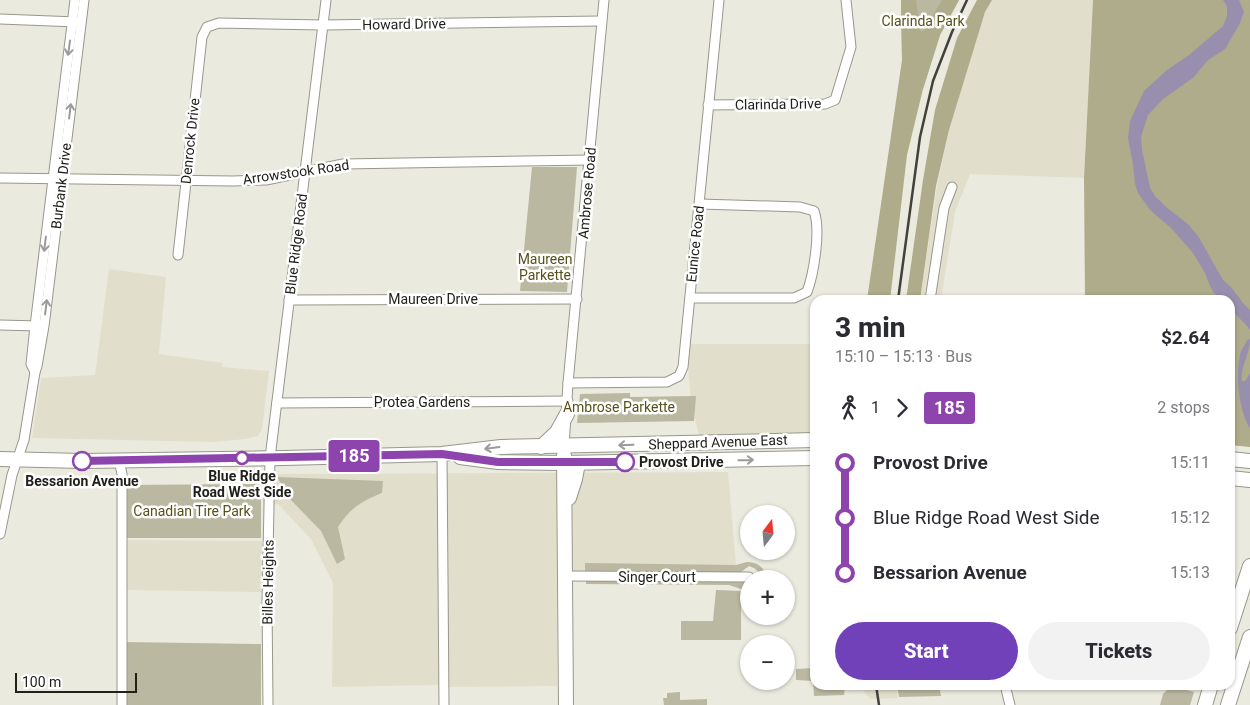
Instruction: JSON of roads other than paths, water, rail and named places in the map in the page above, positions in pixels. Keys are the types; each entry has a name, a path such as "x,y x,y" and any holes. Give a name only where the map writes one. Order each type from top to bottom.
{"main road":[{"path":"541,447 557,432 567,408"},
{"name":"Sheppard Avenue East","path":"0,459 119,460 442,454 501,447 810,440"},
{"path":"564,447 571,463 565,511 566,705"},
{"name":"Sheppard Avenue East","path":"442,454 498,462 571,463 810,458"},
{"path":"1235,460 1250,461"},
{"path":"1235,478 1250,480"},
{"path":"1235,612 1250,566"},
{"path":"1235,683 1250,637"},
{"path":"1205,705 1210,690"},
{"path":"1228,705 1233,690"}],"street":[{"name":"Burbank Drive","path":"75,0 77,22"},
{"name":"Burbank Drive","path":"0,534 12,475 24,440 34,372 37,366 39,326 77,22 84,0"},
{"name":"Blue Ridge Road","path":"270,458 326,0"},
{"name":"Ambrose Road","path":"564,447 568,383 578,299 604,0"},
{"name":"Eunice Road","path":"568,383 667,382 679,376 685,358 719,0"},
{"name":"Clarinda Drive","path":"708,106 826,104 835,100 851,47 846,0"},
{"path":"0,20 77,22"},
{"name":"Howard Drive","path":"207,27 219,23 322,25 601,21"},
{"name":"Denrock Drive","path":"178,255 202,37 207,27"},
{"name":"Arrowstook Road","path":"0,178 266,180 343,164 590,160"},
{"path":"931,295 944,208 952,187"},
{"path":"690,298 794,298 808,292 813,277 818,221 814,211 800,207 700,204"},
{"name":"Maureen Drive","path":"289,300 578,299"},
{"path":"0,325 39,326"},
{"name":"Protea Gardens","path":"277,403 567,408"},
{"path":"442,454 444,705"},
{"name":"Billes Heights","path":"268,705 267,602 270,458"},
{"path":"119,460 122,474 122,705"},
{"name":"Singer Court","path":"565,576 740,577"},
{"path":"1006,690 1010,705"}],"railway":[{"path":"899,295 920,137 933,81 967,0"},
{"path":"877,690 879,705"}],"place":[{"name":"Blue Ridge Road West Side","path":"242,458"},
{"name":"Bessarion Avenue","path":"82,461"},
{"name":"Provost Drive","path":"625,462"}],"park label":[{"name":"Clarinda Park","path":"923,21"},
{"name":"Maureen Parkette","path":"545,268"},
{"name":"Ambrose Parkette","path":"619,407"},
{"name":"Canadian Tire Park","path":"192,511"}]}
